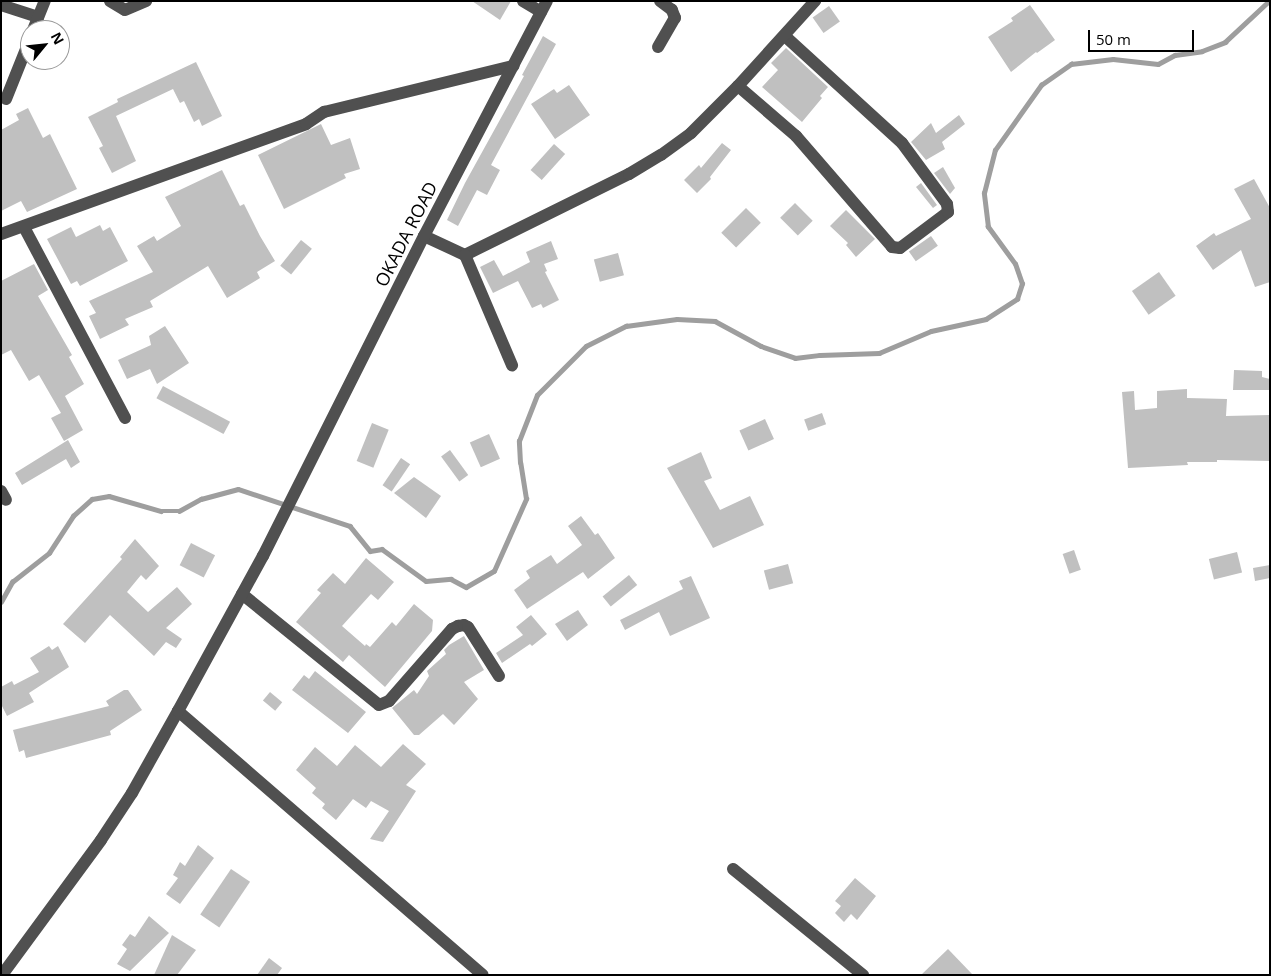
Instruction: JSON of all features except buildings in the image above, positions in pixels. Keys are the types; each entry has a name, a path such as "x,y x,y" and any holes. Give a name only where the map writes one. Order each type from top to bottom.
{"street":[{"path":"37,20 44,1"},
{"path":"110,1 124,10 146,1"},
{"path":"523,1 544,7"},
{"path":"658,47 675,18 672,10 660,1"},
{"path":"465,255 629,174 661,155 691,133 738,86 815,1"},
{"path":"1,5 38,17"},
{"name":"OKADA ROAD","path":"9,972 132,793 178,711 281,522 424,236 544,7"},
{"path":"738,86 796,136 892,247 900,248 948,212 947,204 902,143 785,36"},
{"path":"6,99 20,64"},
{"path":"1,234 306,124 324,112 513,66"},
{"path":"24,227 125,418"},
{"path":"424,236 465,255 512,365"},
{"path":"242,594 379,704 389,701 452,629 458,626 464,625 468,627 499,676"},
{"path":"178,711 483,975"},
{"path":"733,869 863,975"}],"waterway":[{"path":"1,602 12,582 49,553 73,516 92,499 109,496 161,511 179,511 201,499 238,489 350,526 370,551 382,549 426,581 451,579 466,587 494,571 526,499 520,463 519,441 537,395 586,346 626,326 677,319 715,321 761,346 795,358 820,355 879,353 931,331 986,319 1017,299 1022,284 1015,264 988,227 984,193 995,150 1041,85 1071,64 1113,59 1158,64 1175,55 1202,51 1225,42 1269,1"}]}
